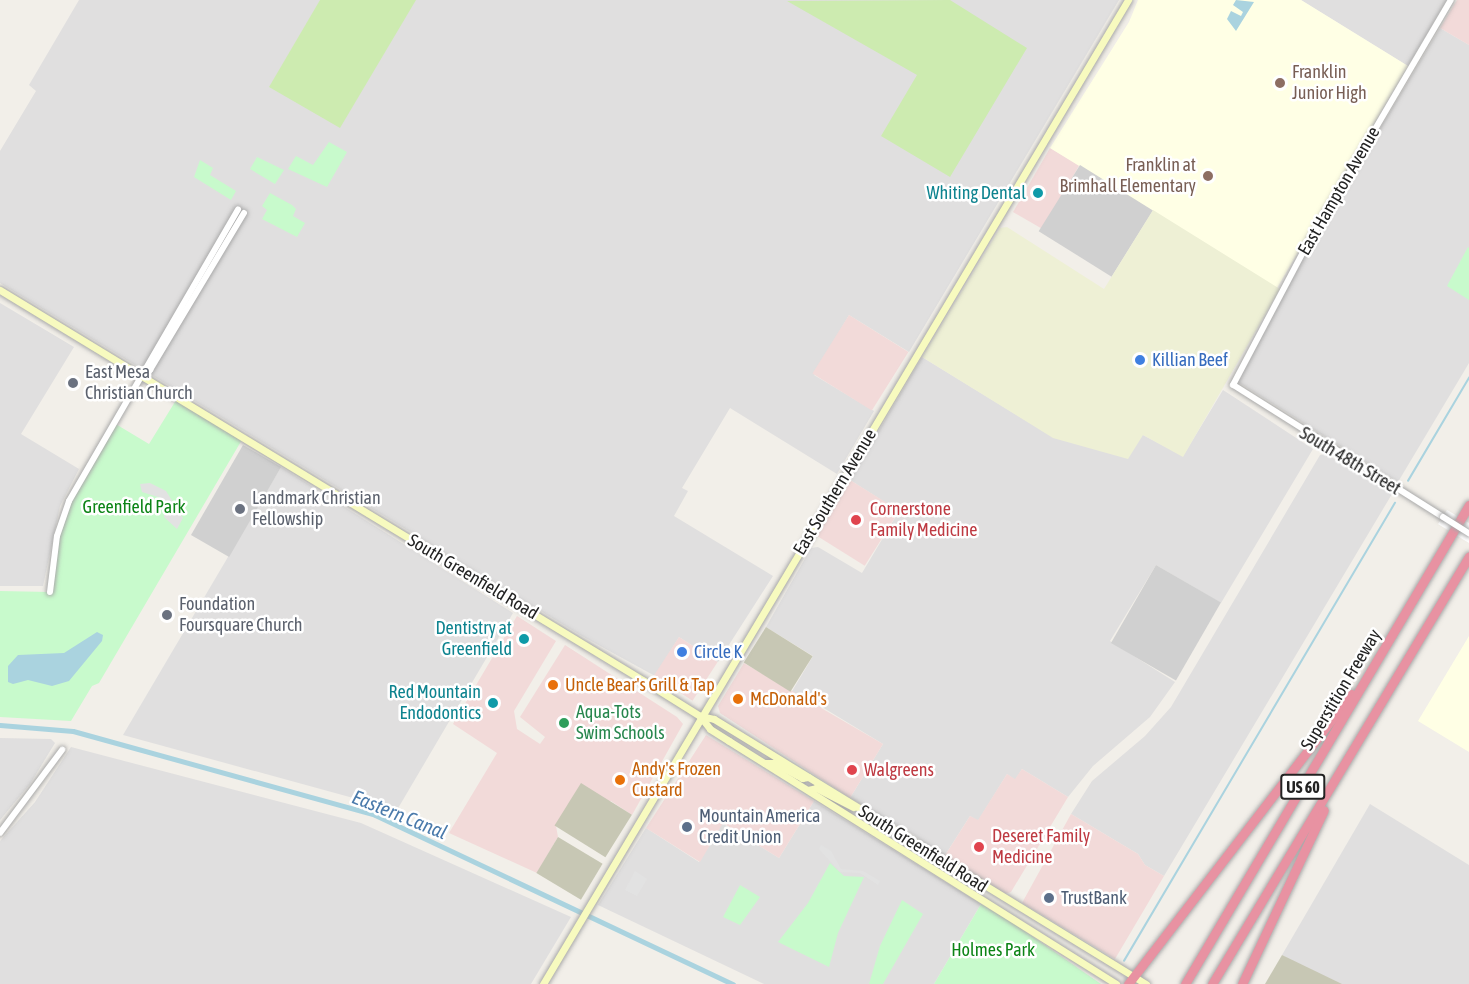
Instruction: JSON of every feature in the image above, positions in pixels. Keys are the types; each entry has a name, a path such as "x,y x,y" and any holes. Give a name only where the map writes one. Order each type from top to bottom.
{"highway":[{"name":"Superstition Freeway","path":"1185,984 1469,505"},
{"name":"US 60","path":"1212,984 1358,745 1469,556"},
{"path":"1130,980 1344,705 1420,590"},
{"path":"1242,984 1358,745"}],"main road":[{"name":"East Southern Avenue","path":"543,984 700,716 1128,0"},
{"name":"South Greenfield Road","path":"0,290 700,716 714,719 1130,980 1146,984"},
{"name":"South Greenfield Road","path":"700,716 710,729 1116,984"},
{"path":"765,764 774,763 802,778 808,777"},
{"path":"808,790 816,788 845,806 859,808"}],"street":[{"name":"East Hampton Avenue","path":"1233,385 1303,252 1451,0"},
{"path":"51,592 61,519 142,376 150,370 241,211"},
{"name":"South 48th Street","path":"1233,385 1469,533"},
{"path":"0,833 62,750"}],"shaded area":[{"path":"79,0 1119,0 909,352 849,315 814,375 874,411 837,474 730,408 682,488 688,491 674,516 773,576 718,662 679,637 655,676 582,636 0,283 0,151 36,91 29,85"},
{"path":"1138,0 1301,0 1408,66 1277,288 1050,148 1129,22"},
{"path":"1301,0 1447,0 1408,66"},
{"path":"1457,0 1469,0 1469,45 1440,28"},
{"path":"1440,28 1469,45 1469,363 1398,482 1238,382 1310,246"},
{"path":"1050,148 1079,165 1042,229 1013,212"},
{"path":"1080,165 1153,211 1112,277 1039,231"},
{"path":"1153,210 1280,289 1183,457 1143,435 1128,459 1053,438 922,357 1000,228 1007,227 1104,289"},
{"path":"0,303 74,347 21,434 79,469 60,506 43,586 0,586"},
{"path":"849,315 908,352 872,411 812,374"},
{"path":"922,357 1053,437 1143,435 1183,456 1223,390 1313,449 1221,603 1156,565 1110,641 1175,682 1150,717 1093,766 1068,797 1022,769 1015,780 1007,774 978,821 970,816 944,857 913,834 850,798 883,744 822,707 819,710 791,693 813,656 766,627 811,548 818,547 862,573 899,511 850,480"},
{"path":"243,445 281,467 229,557 191,535"},
{"path":"1326,454 1392,494 1164,876 1145,865 1138,854 1071,814 1092,781 1145,736 1171,707 1320,455"},
{"path":"281,467 513,613 397,810 123,735"},
{"path":"850,480 899,511 865,566 816,535"},
{"path":"150,483 166,491 183,518 177,529 164,517 164,503 158,501 161,498 142,492 140,484"},
{"path":"1156,565 1221,602 1176,680 1111,643"},
{"path":"517,616 556,641 514,711 517,729 540,744 545,737 520,717 565,645 677,717 683,724 632,815 611,801 556,826 558,837 537,873 449,833 497,753 453,724"},
{"path":"766,627 813,656 790,692 744,663"},
{"path":"1469,636 1469,752 1418,721"},
{"path":"679,637 718,662 693,701 654,676"},
{"path":"744,663 883,744 850,798 720,713 718,706"},
{"path":"706,735 814,801 779,858 723,823 700,862 646,828"},
{"path":"0,738 51,739 55,743 30,784 0,820"},
{"path":"71,747 361,823 571,917 531,984 0,984 0,841 35,802"},
{"path":"1022,769 1068,797 1011,892 1005,894 944,857 970,816 978,820 1007,774 1015,779"},
{"path":"581,783 632,815 605,857 555,825"},
{"path":"814,801 981,904 934,984 764,984 598,905 646,828 699,862 722,823 779,858"},
{"path":"1370,804 1469,865 1469,984 1329,984 1282,955"},
{"path":"1071,814 1138,854 1145,865 1164,876 1115,959 1022,903"},
{"path":"558,837 603,864 581,900 536,873"},
{"path":"821,845 831,851 841,869 863,871 880,881 878,885 860,873 840,872 819,849"},
{"path":"635,871 647,879 637,896 625,890"},
{"path":"1282,955 1342,984 1265,984"}],"green space":[{"path":"320,0 416,0 340,128 269,87"},
{"path":"950,0 1027,48 950,177 881,136 917,75 787,1"},
{"path":"329,142 347,152 327,187 288,169 296,156 313,165"},
{"path":"257,157 284,170 275,184 250,169"},
{"path":"200,160 213,168 210,175 236,191 231,200 194,177"},
{"path":"270,193 292,205 296,209 293,216 305,223 297,237 262,219 267,210 262,206"},
{"path":"1469,248 1469,300 1447,286"},
{"name":"Greenfield Park","path":"178,397 243,438 99,683 92,686 71,721 0,717 0,591 50,592 61,519 114,423 149,444"},
{"path":"830,863 844,876 864,877 838,933 829,967 778,942 808,903"},
{"path":"740,885 760,897 740,925 723,917"},
{"path":"902,900 923,914 883,984 869,984 880,946"},
{"name":"Holmes Park","path":"981,904 1013,923 1101,984 934,984"}],"water":[{"path":"1236,0 1254,2 1236,31 1227,19 1231,11 1241,16 1243,12 1233,5"},
{"path":"97,632 103,635 102,641 69,681 52,686 28,680 13,684 8,682 8,666 18,655 64,653"}],"pier":[{"path":"1447,510 1469,523 1469,543 1438,524"}],"waterway":[{"path":"1408,481 1469,378"},
{"path":"1124,961 1395,503"},
{"name":"Eastern Canal","path":"0,725 73,731 375,815 733,984"}],"place":[{"name":"Franklin Junior High","path":"1280,83"},
{"name":"Franklin at Brimhall Elementary","path":"1208,176"},
{"name":"Whiting Dental","path":"1038,193"},
{"name":"Killian Beef","path":"1140,360"},
{"name":"East Mesa Christian Church","path":"73,383"},
{"name":"Landmark Christian Fellowship","path":"240,509"},
{"name":"Cornerstone Family Medicine","path":"856,520"},
{"name":"Foundation Foursquare Church","path":"167,615"},
{"name":"Dentistry at Greenfield","path":"524,639"},
{"name":"Circle K","path":"682,652"},
{"name":"Uncle Bear's Grill & Tap","path":"553,685"},
{"name":"McDonald's","path":"738,699"},
{"name":"Red Mountain Endodontics","path":"493,703"},
{"name":"Aqua-Tots Swim Schools","path":"564,723"},
{"name":"Walgreens","path":"852,770"},
{"name":"Andy's Frozen Custard","path":"620,780"},
{"name":"Mountain America Credit Union","path":"687,827"},
{"name":"Deseret Family Medicine","path":"979,847"},
{"name":"TrustBank","path":"1049,898"}]}
